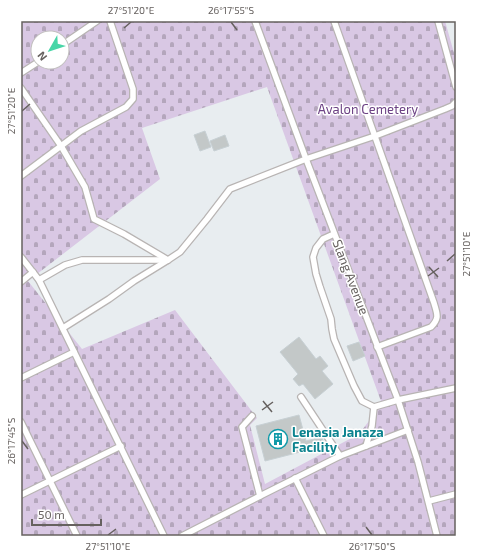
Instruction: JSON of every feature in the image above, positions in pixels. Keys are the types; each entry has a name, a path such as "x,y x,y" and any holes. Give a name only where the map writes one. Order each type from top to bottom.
{"lane":[{"path":"70,40 97,21"},
{"path":"21,176 81,131 126,107 133,99 133,88 110,21"},
{"name":"Slang Avenue","path":"255,21 334,234 398,400 418,462 437,536"},
{"path":"334,21 431,296 437,317 436,322 431,327 377,347"},
{"path":"438,21 456,87"},
{"path":"21,74 30,68"},
{"path":"21,88 61,146 84,187 94,219 124,234 168,260"},
{"path":"63,328 109,299 134,280 180,252 230,189 306,159 375,136 452,106 456,102"},
{"path":"334,234 323,239 316,248 313,257 320,288 331,319 334,338 354,386 362,401 374,407 398,400 456,388"},
{"path":"21,257 39,280 164,536"},
{"path":"39,280 65,265 82,260 168,260"},
{"path":"21,282 33,272"},
{"path":"21,378 74,352"},
{"path":"301,397 340,456"},
{"path":"366,446 372,426 374,407"},
{"path":"252,416 242,427 260,496"},
{"path":"21,422 77,536"},
{"path":"182,536 340,456 408,430"},
{"path":"21,495 121,446"},
{"path":"295,478 324,536"},
{"path":"429,501 456,494"}],"green space":[{"name":"Avalon Cemetery","path":"21,21 445,21 456,60 456,536 21,536","holes":["267,87 382,404 359,434 265,484 250,425 257,418 175,310 82,349 28,281 160,179 142,128"]}],"building":[{"path":"205,131 211,147 200,151 194,135"},
{"path":"225,135 229,146 214,151 210,141"},
{"path":"299,337 316,359 320,356 328,366 322,371 333,384 315,399 303,384 299,386 293,379 298,374 280,352"},
{"path":"359,342 365,356 353,361 347,346"},
{"name":"Lenasia Janaza Facility","path":"299,415 306,441 322,437 324,444 307,449 308,450 265,461 256,426"}],"place":[{"name":"Lenasia Janaza Facility","path":"278,439"}]}
